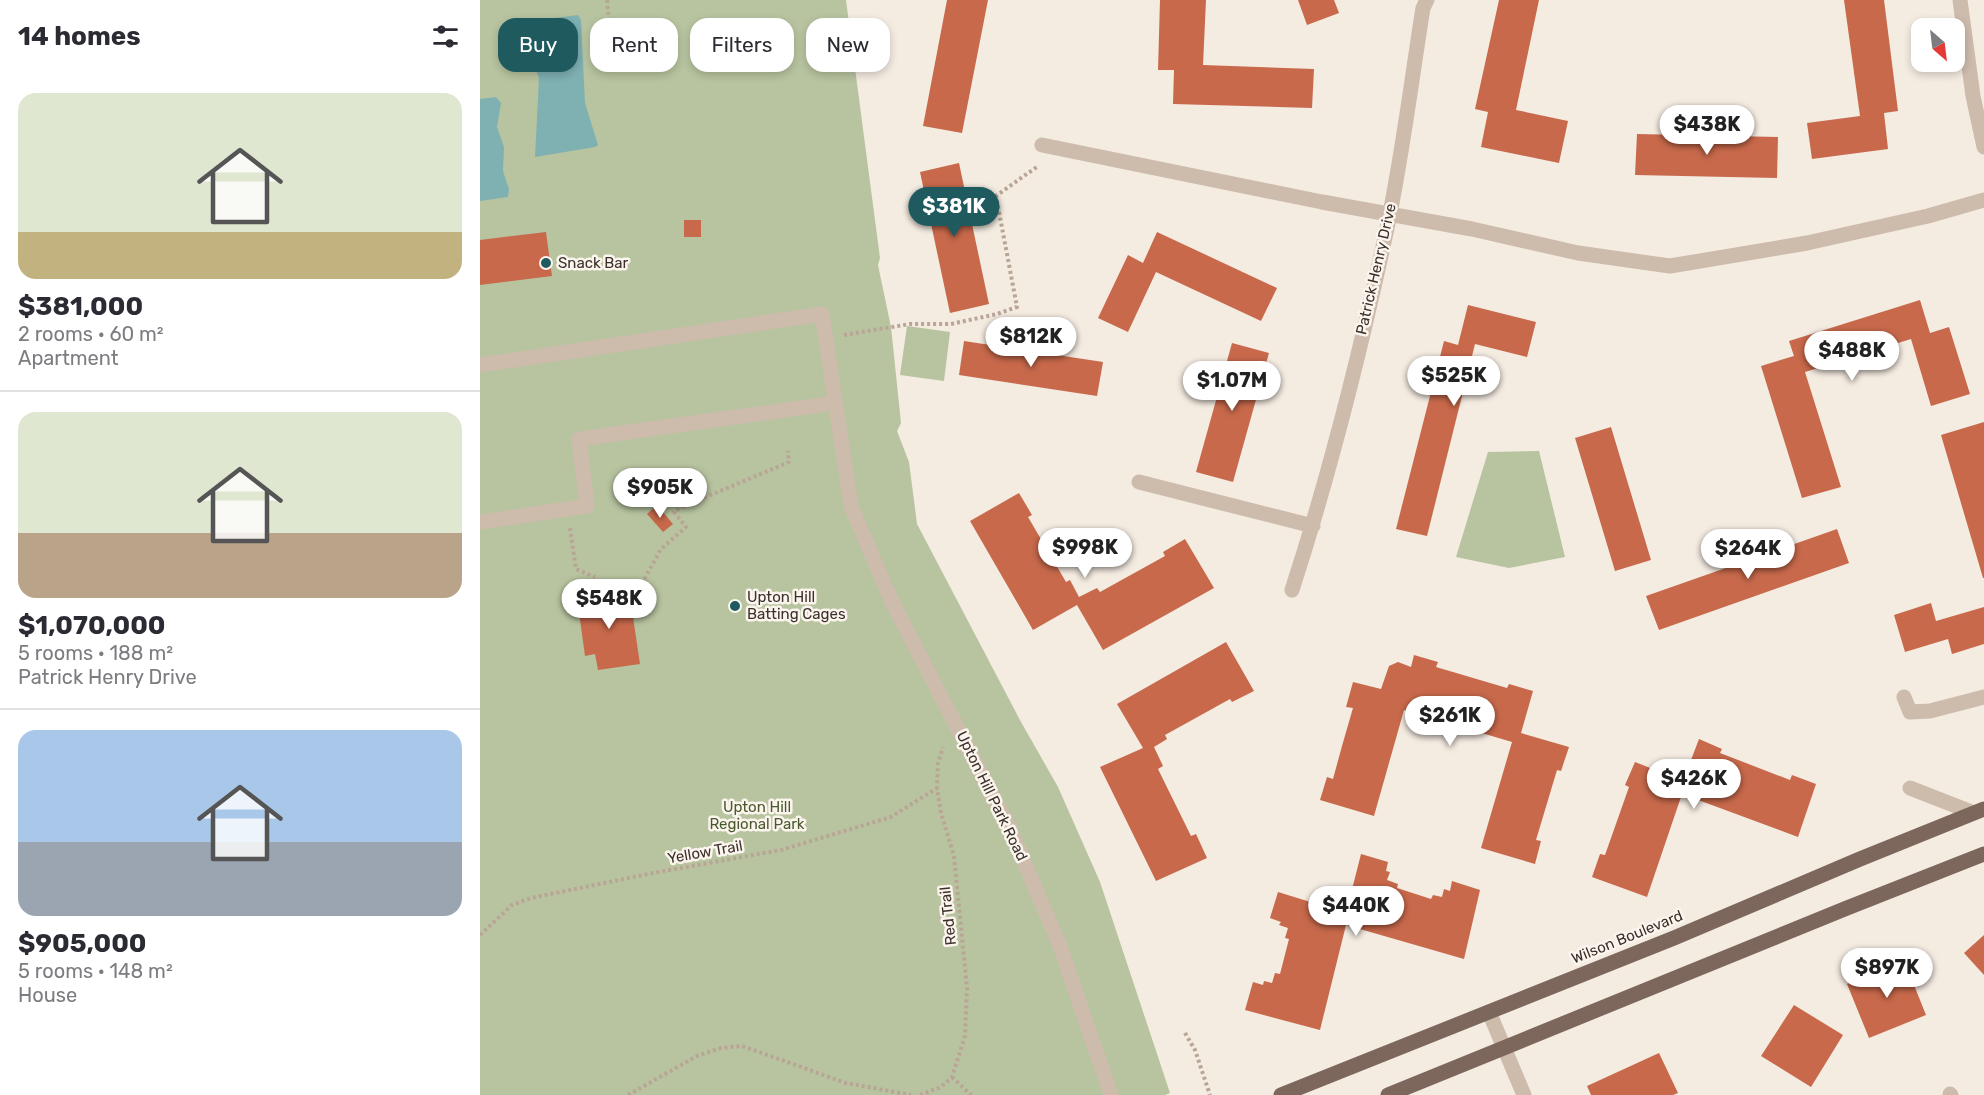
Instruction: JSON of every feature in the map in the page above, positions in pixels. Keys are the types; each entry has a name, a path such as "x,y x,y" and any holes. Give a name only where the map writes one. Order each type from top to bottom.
{"main road":[{"name":"Wilson Boulevard","path":"1281,1095 1674,938 1979,811"},
{"path":"1388,1095 1984,854"}],"street":[{"path":"1960,0 1973,96 1984,147"},
{"name":"Patrick Henry Drive","path":"1292,590 1313,526 1347,396 1389,215 1424,3"},
{"path":"1042,145 1389,215 1472,229 1578,253 1670,266 1807,243 1928,216 1984,200"},
{"name":"Upton Hill Park Road","path":"480,365 822,314 851,506 892,602 1011,831 1055,935 1111,1095"},
{"path":"480,522 587,507 579,439 835,403"},
{"path":"1139,482 1313,526"},
{"path":"1905,698 1910,711 1930,711 1984,697"},
{"path":"1910,788 1979,811"},
{"path":"1489,1012 1524,1095"}],"path":[{"path":"607,0 609,18"},
{"path":"826,338 910,324 961,322 1017,307 996,196 1038,166 1042,145"},
{"path":"618,588 641,585 661,549 686,527 674,512 789,462 788,451"},
{"path":"573,549 576,569 595,577"},
{"name":"Red Trail","path":"952,1077 965,1036 967,988 954,856 940,813 937,788 938,763 953,717"},
{"name":"Yellow Trail","path":"480,935 512,905 531,898 781,850 891,817 937,788"},
{"path":"1185,1033 1196,1050 1210,1095"},
{"path":"628,1095 697,1056 722,1048 742,1046 846,1083 911,1095"},
{"path":"920,1095 941,1088 952,1077 971,1095"}],"green space":[{"name":"Upton Hill Regional Park","path":"480,0 846,0 848,18 806,18 806,72 855,72 880,258 878,265 891,327 901,423 897,431 909,462 917,524 1021,722 1058,787 1100,882 1170,1093 1165,1095 480,1095"},
{"path":"907,326 950,332 944,381 900,375"},
{"path":"1539,451 1565,557 1509,568 1456,557 1488,452"}],"water":[{"path":"578,15 581,20 585,103 598,145 535,157 539,78 537,72 578,72 578,18 554,18"},
{"path":"496,97 501,103 497,127 504,147 503,171 509,189 508,197 480,201 480,99"}],"building":[{"path":"947,0 988,0 962,133 923,126"},
{"path":"1160,0 1206,0 1203,65 1314,69 1312,108 1173,104 1174,70 1158,70"},
{"path":"1298,0 1334,0 1339,13 1307,25"},
{"path":"1499,0 1539,0 1516,110 1568,121 1559,163 1481,147 1488,112 1475,109"},
{"path":"1844,0 1884,0 1898,111 1884,113 1888,149 1812,159 1807,123 1860,116"},
{"path":"1637,134 1778,137 1777,178 1635,175"},
{"path":"959,163 989,304 950,313 920,172"},
{"path":"684,220 701,220 701,237 684,237"},
{"path":"546,232 552,276 480,285 480,240"},
{"path":"1157,232 1277,288 1261,321 1156,272 1128,332 1098,318 1128,255 1143,263"},
{"path":"1920,300 1930,333 1949,327 1970,394 1931,406 1911,339 1805,372 1841,487 1802,498 1761,366 1794,356 1789,341"},
{"path":"1468,305 1536,322 1527,357 1475,344 1427,536 1396,529 1444,341 1458,345"},
{"path":"964,341 1103,362 1097,396 959,375"},
{"path":"1232,343 1269,353 1233,482 1196,472"},
{"path":"1984,422 1984,578 1983,578 1941,435"},
{"path":"1611,427 1651,560 1615,571 1575,438"},
{"path":"1019,493 1032,515 1028,517 1066,582 1070,580 1079,597 1097,588 1100,592 1165,556 1163,552 1185,539 1214,588 1103,650 1077,605 1033,630 970,521"},
{"path":"657,505 673,524 663,532 647,514"},
{"path":"1837,529 1849,563 1659,630 1646,596"},
{"path":"629,590 640,664 598,670 595,654 585,656 577,598"},
{"path":"1931,603 1936,621 1984,607 1984,644 1952,654 1948,639 1905,652 1894,615"},
{"path":"1226,642 1254,691 1232,702 1230,699 1165,735 1167,739 1154,747 1163,766 1158,769 1191,836 1196,834 1207,858 1156,881 1100,767 1143,748 1117,704"},
{"path":"1414,655 1438,662 1436,667 1507,688 1509,684 1533,691 1521,733 1569,747 1561,771 1557,770 1536,840 1541,841 1535,864 1481,848 1512,742 1404,710 1374,816 1320,800 1327,777 1333,779 1353,708 1346,707 1353,682 1381,689 1389,666 1398,662 1411,667"},
{"path":"1699,739 1722,749 1720,753 1790,780 1792,775 1816,784 1798,837 1682,794 1647,897 1592,877 1600,854 1605,855 1629,787 1625,785 1635,762 1683,781"},
{"path":"1361,854 1388,862 1386,871 1390,872 1387,880 1398,884 1397,888 1431,899 1433,895 1442,897 1444,889 1450,891 1452,881 1480,890 1464,959 1346,925 1320,1030 1245,1010 1253,982 1263,985 1264,981 1272,983 1275,973 1280,974 1289,939 1285,938 1288,928 1279,925 1281,922 1270,918 1278,892 1346,913"},
{"path":"1984,935 1984,975 1964,953"},
{"path":"1904,960 1926,1015 1869,1038 1847,984"},
{"path":"1794,1005 1843,1035 1811,1087 1761,1056"},
{"path":"1659,1053 1678,1093 1673,1095 1591,1095 1587,1086"}],"place":[{"name":"Snack Bar","path":"546,263"},
{"name":"Upton Hill Batting Cages","path":"735,606"}]}
